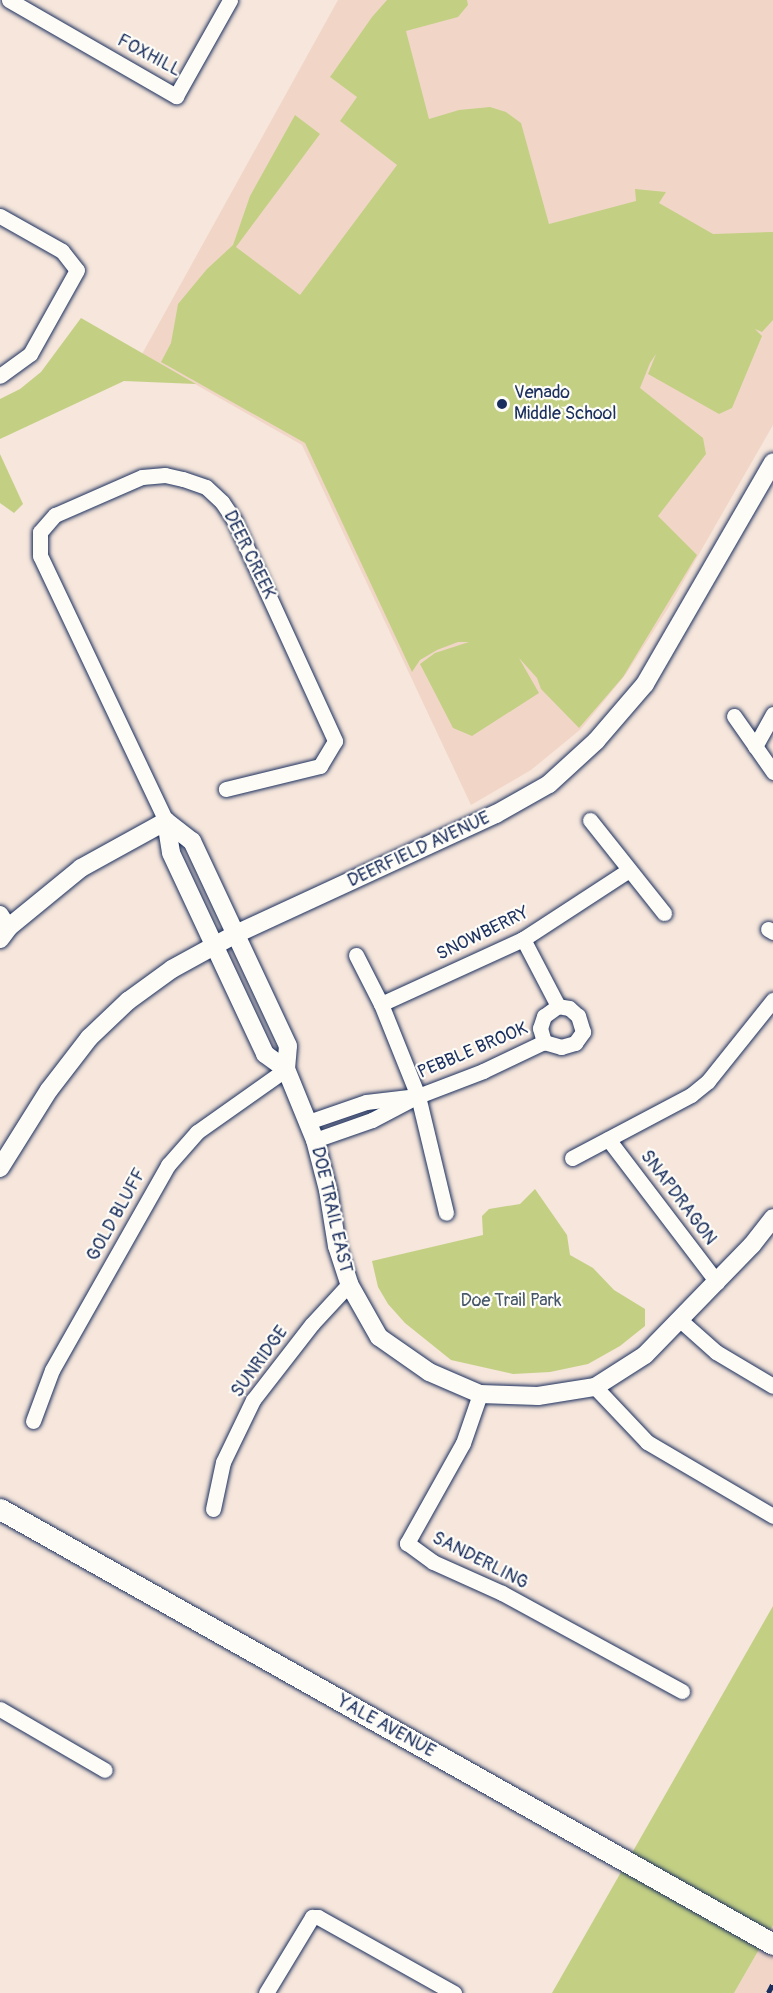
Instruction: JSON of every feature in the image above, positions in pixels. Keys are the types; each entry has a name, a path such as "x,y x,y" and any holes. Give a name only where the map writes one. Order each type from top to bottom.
{"main road":[{"name":"YALE AVENUE","path":"0,1509 773,1944"}],"street":[{"name":"FOXHILL","path":"9,0 176,96 230,0"},
{"path":"0,216 62,251 77,270 30,354 0,376"},
{"name":"DEERFIELD AVENUE","path":"0,1168 50,1090 89,1038 128,1001 172,969 236,934 496,814 549,784 596,741 645,684 773,462"},
{"name":"DEER CREEK","path":"215,945 171,853 166,821 40,556 40,532 55,515 142,477 165,475 183,479 206,487 222,502 234,520 335,741 320,766 226,789"},
{"path":"755,746 773,714"},
{"path":"734,717 773,772"},
{"path":"590,820 664,913"},
{"path":"3,927 81,868 166,821"},
{"name":"DEER CREEK","path":"166,821 192,841 236,934"},
{"name":"SNOWBERRY","path":"381,1004 523,939 629,870"},
{"name":"DOE TRAIL EAST","path":"236,934 288,1046 286,1069 315,1140 328,1190 337,1246 349,1284 379,1337 429,1372 480,1394 538,1396 595,1387 645,1355 717,1282 773,1218"},
{"name":"PEBBLE BROOK","path":"523,939 558,1006"},
{"name":"DOE TRAIL EAST","path":"215,945 266,1054 286,1069"},
{"path":"356,955 381,1004 418,1096 446,1213"},
{"path":"572,1158 691,1095 708,1082 773,1000"},
{"name":"PEBBLE BROOK","path":"315,1140 372,1120 418,1096 483,1071 544,1042 561,1047 575,1043 583,1032 578,1016 569,1008 558,1006 544,1016 540,1028 544,1042"},
{"name":"GOLD BLUFF","path":"33,1421 52,1370 168,1165 197,1132 286,1069"},
{"name":"PEBBLE BROOK","path":"308,1122 366,1102 418,1096"},
{"name":"SNAPDRAGON","path":"608,1139 717,1282"},
{"name":"SUNRIDGE","path":"213,1509 223,1462 254,1400 312,1324 349,1284"},
{"path":"680,1320 716,1352 773,1386"},
{"path":"595,1387 648,1442 773,1516"},
{"name":"SANDERLING","path":"480,1394 463,1443 407,1543 433,1562 501,1593 682,1691"},
{"path":"0,1709 105,1770"},
{"path":"266,1993 312,1917 318,1917 454,1993"}],"shaded area":[{"name":"Venado Middle School","path":"338,0 773,0 773,425 667,610 626,674 581,729 531,770 471,805 302,445 142,354"},
{"path":"773,1925 773,1993 734,1993"}],"green space":[{"name":"Venado Middle School","path":"387,0 467,0 468,5 458,17 406,31 429,119 459,110 490,107 506,112 521,123 549,224 636,201 635,189 666,192 659,203 713,234 773,232 773,320 762,332 755,329 762,336 732,408 719,414 648,374 656,354 640,388 703,438 706,454 658,516 697,555 623,677 579,728 541,689 537,678 519,658 539,693 472,736 453,728 420,664 435,653 469,642 458,642 437,650 420,660 412,672 305,443 161,362 171,343 178,304 207,269 233,245 250,196 295,115 320,134 236,247 300,295 397,165 340,121 357,97 330,77 372,17"},
{"path":"81,318 196,384 124,381 0,439 0,399 20,389 41,372"},
{"path":"0,454 23,504 14,513 0,503"},
{"name":"Doe Trail Park","path":"535,1189 567,1235 570,1255 593,1268 614,1290 645,1309 645,1326 620,1346 588,1364 550,1372 513,1374 451,1360 405,1323 388,1304 378,1287 372,1261 483,1235 482,1216 489,1209 520,1204"},
{"path":"773,1606 773,1925 734,1993 552,1993"}],"railway":[{"path":"768,1993 773,1983"}],"place":[{"name":"Venado Middle School","path":"502,404"}]}
